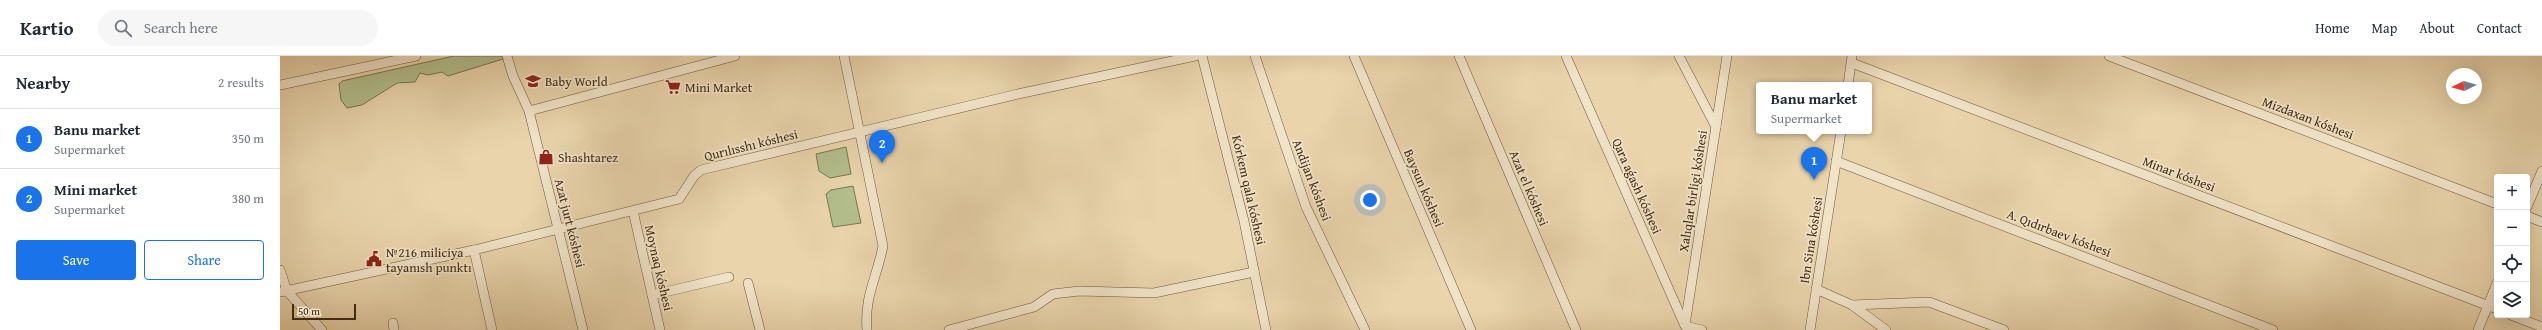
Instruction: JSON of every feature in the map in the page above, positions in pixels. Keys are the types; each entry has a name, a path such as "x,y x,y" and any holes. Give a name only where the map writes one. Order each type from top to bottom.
{"street":[{"path":"280,85 416,56"},
{"name":"Azat jurt kóshesi","path":"507,56 513,76 529,111 583,330"},
{"path":"529,111 735,56"},
{"path":"844,56 883,246 880,264 867,299 867,330"},
{"name":"Qurılısshı kóshesi","path":"283,292 474,250 679,199 694,176 701,170 1018,94 1195,56"},
{"name":"Kórkem qala kóshesi","path":"1202,56 1244,221 1266,330"},
{"name":"Andijan kóshesi","path":"1255,56 1306,207 1365,330"},
{"name":"Baysun kóshesi","path":"1354,56 1471,330"},
{"name":"Azat el kóshesi","path":"1459,56 1576,330"},
{"name":"Qara aǵash kóshesi","path":"1566,56 1685,328"},
{"path":"1679,56 1716,127"},
{"name":"Xalıqlar birligi kóshesi","path":"1685,328 1727,56"},
{"name":"Mizdaxan kóshesi","path":"2109,56 2494,203"},
{"path":"1848,82 1852,60"},
{"name":"Minar kóshesi","path":"1852,60 2494,308"},
{"name":"Ibn Sina kóshesi","path":"1810,330 1840,134"},
{"name":"A. Qıdırbaev kóshesi","path":"1836,161 2273,330"},
{"path":"2530,200 2542,171"},
{"name":"Moynaq kóshesi","path":"632,211 660,330"},
{"path":"2530,217 2542,222"},
{"path":"474,250 492,330"},
{"path":"280,270 283,292 322,330"},
{"path":"949,330 1034,307 1053,294 1079,291 1154,293 1254,272"},
{"path":"652,295 729,277"},
{"path":"748,283 760,330"},
{"path":"1816,289 1852,305 1886,330"},
{"path":"2478,330 2494,291"},
{"path":"1852,305 1930,302 2004,330"},
{"path":"2519,318 2542,327"},
{"path":"1685,328 1702,330"}],"green space":[{"path":"454,56 502,56 503,59 448,76 442,72 428,75 420,73 415,82 397,83 362,105 347,108 341,100 339,84 342,81"},
{"path":"846,147 851,174 830,178 819,171 816,154"},
{"path":"853,186 861,223 833,227 826,194 831,190"}],"place":[{"name":"Baby World","path":"533,81"},
{"name":"Mini Market","path":"673,87"},
{"name":"Shashtarez","path":"546,157"},
{"name":"Mini market","path":"882,163"},
{"name":"Banu market","path":"1814,180"},
{"name":"№216 miliciya tayanısh punktı","path":"374,259"}]}
